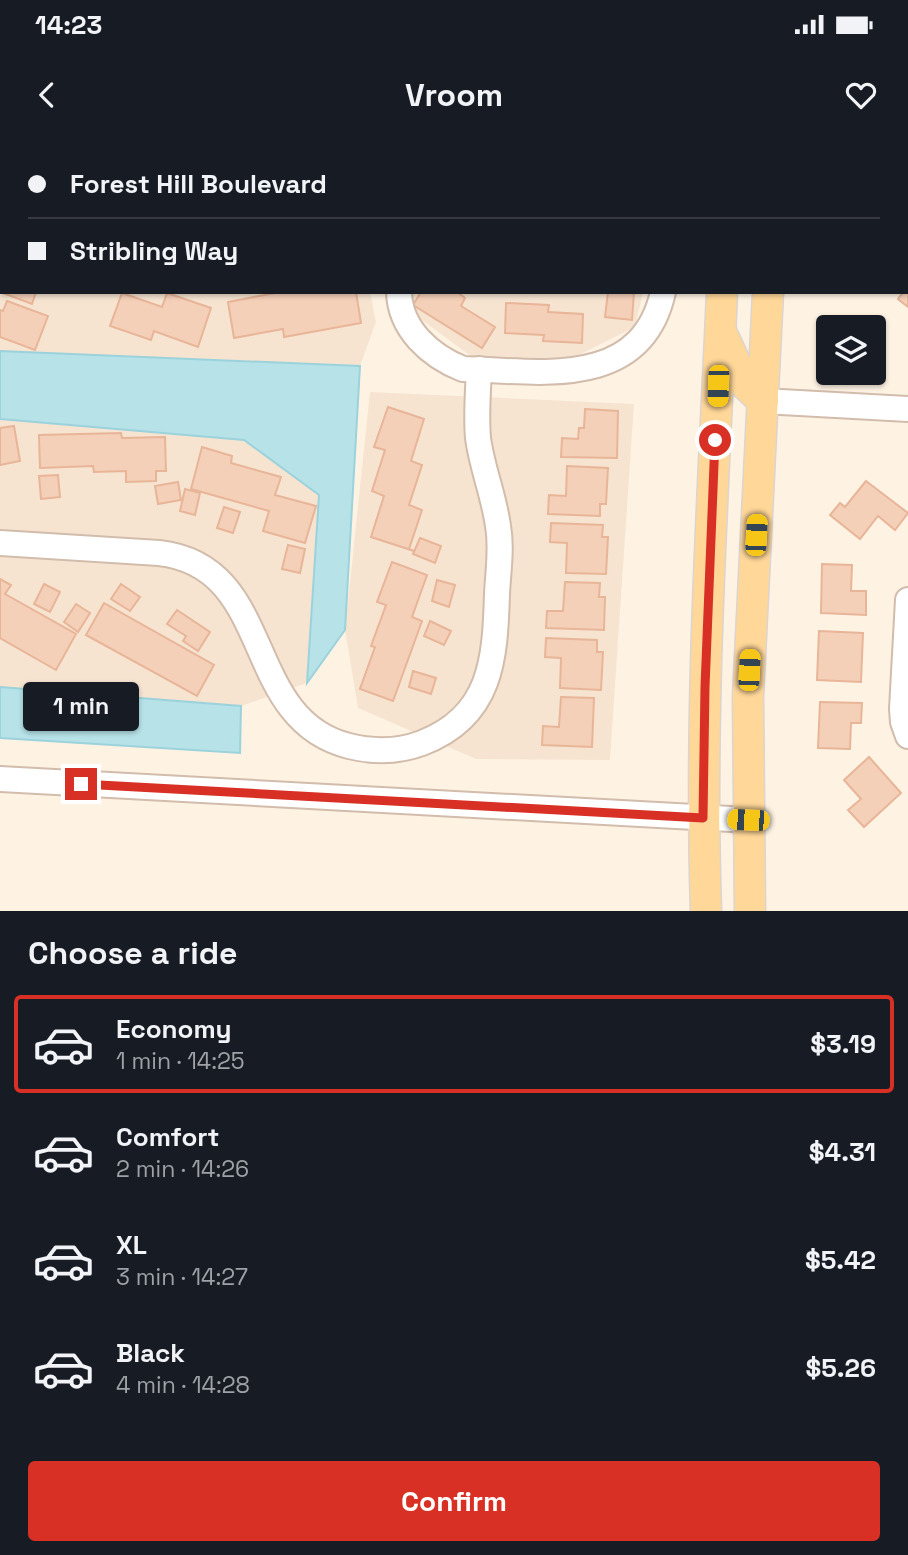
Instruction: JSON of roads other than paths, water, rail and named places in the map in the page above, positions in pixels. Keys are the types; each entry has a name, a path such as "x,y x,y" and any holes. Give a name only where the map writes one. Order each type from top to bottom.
{"main road":[{"path":"706,911 703,818 705,687 722,294"},
{"path":"750,911 748,697 768,294"},
{"path":"720,331 745,384 763,401"}],"street":[{"path":"399,294 403,314 422,344 463,369 571,372 608,362 629,348 653,318 662,294"},
{"path":"0,543 172,554 195,562 215,575 232,593 282,695 308,725 330,739 364,749 390,750 416,745 441,734 471,707 485,685 496,646 500,537 479,440 479,369"},
{"path":"763,401 908,409"},
{"path":"908,600 902,709 908,736"},
{"path":"0,779 748,820"}],"water":[{"path":"0,351 360,366 345,630 307,683 319,495 244,440 0,419"},
{"path":"0,687 241,706 240,753 0,738"}]}
